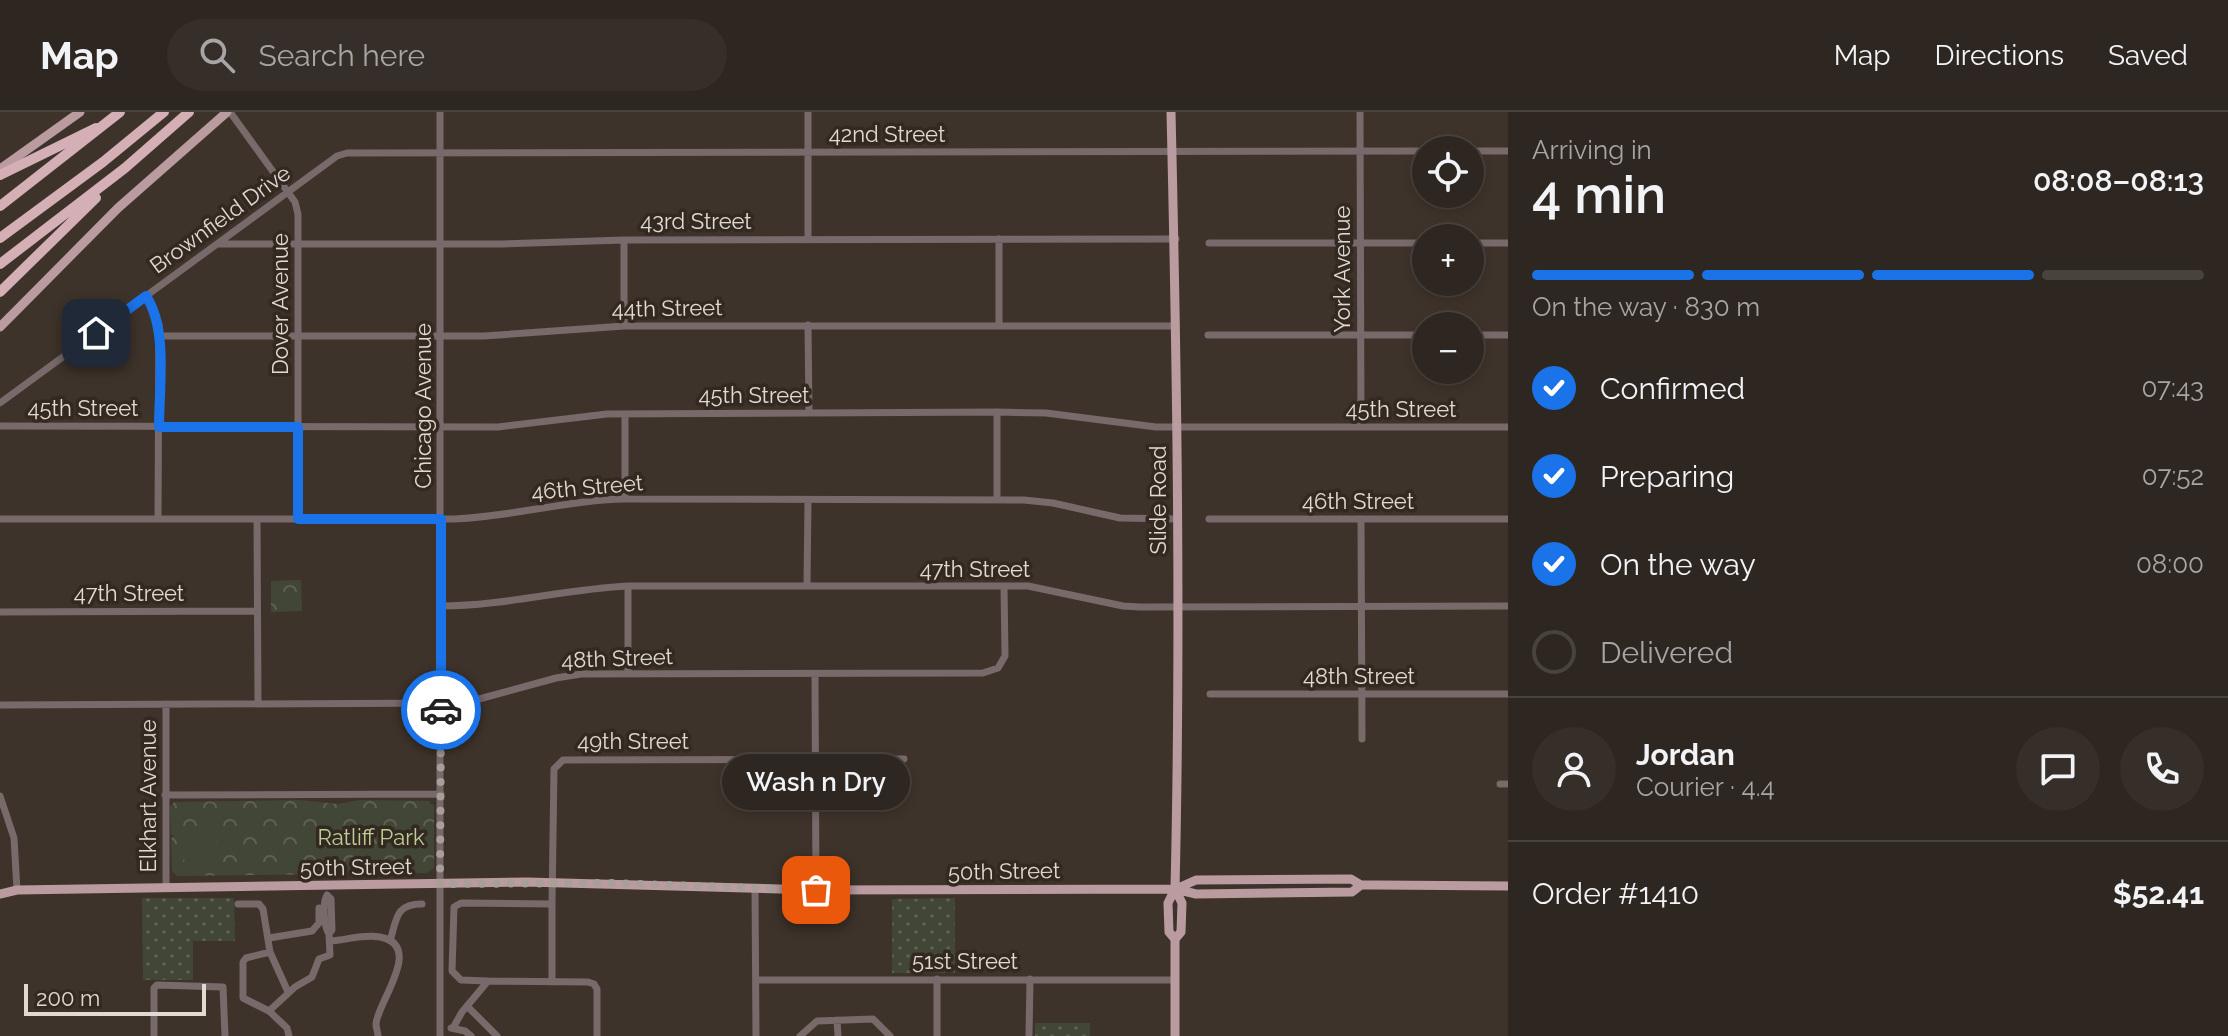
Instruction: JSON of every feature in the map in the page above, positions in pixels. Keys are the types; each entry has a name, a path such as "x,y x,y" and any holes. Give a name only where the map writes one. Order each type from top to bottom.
{"highway":[{"path":"0,172 123,112"},
{"path":"0,206 123,112"},
{"path":"0,238 103,162 164,112"},
{"path":"0,292 125,168 189,112"},
{"path":"0,264 125,168"}],"main road":[{"path":"0,172 80,112"},
{"path":"0,327 118,208 228,112"},
{"name":"Slide Road","path":"1171,112 1176,239 1175,889 1182,903 1181,932 1175,939 1175,1036"},
{"name":"50th Street","path":"0,894 17,890 553,882 816,890 1175,889 1196,880 1351,879 1361,885 1508,886"},
{"name":"50th Street","path":"0,885 17,890"}],"street":[{"name":"Dover Avenue","path":"228,112 295,202 298,214 298,519"},
{"name":"Chicago Avenue","path":"440,112 440,1032"},
{"path":"808,112 808,239"},
{"name":"York Avenue","path":"1360,112 1361,427"},
{"name":"42nd Street","path":"347,153 1412,151"},
{"path":"1484,151 1508,151"},
{"name":"Brownfield Drive","path":"0,403 287,192 337,156 347,153"},
{"path":"999,239 999,325"},
{"name":"43rd Street","path":"217,244 1176,239"},
{"path":"624,240 624,326"},
{"path":"1209,243 1412,243"},
{"path":"1484,243 1508,243"},
{"path":"146,296 157,316 159,336 158,519"},
{"path":"808,325 809,413"},
{"name":"44th Street","path":"159,336 511,335 624,326 1176,326"},
{"path":"1208,335 1412,335"},
{"path":"1484,335 1508,335"},
{"path":"997,412 997,500"},
{"name":"45th Street","path":"0,426 498,427 625,414 997,412 1046,413 1133,425 1176,427 1508,427"},
{"path":"625,414 625,499"},
{"name":"46th Street","path":"0,519 476,519 587,501 625,499 1041,500 1120,518 1176,519"},
{"path":"807,586 808,500"},
{"path":"257,519 258,703"},
{"name":"46th Street","path":"1209,519 1508,519"},
{"path":"1361,519 1362,739"},
{"path":"628,586 628,673"},
{"name":"47th Street","path":"441,606 473,606 587,588 628,586 1004,586 1043,588 1123,606 1508,606"},
{"name":"48th Street","path":"0,705 441,703 468,702 568,675 983,673 998,668 1005,656 1004,586"},
{"name":"47th Street","path":"0,612 257,611"},
{"path":"815,674 816,890"},
{"name":"48th Street","path":"1210,694 1508,694"},
{"name":"Elkhart Avenue","path":"166,704 166,887"},
{"name":"49th Street","path":"553,882 553,781 556,765 563,760 904,759"},
{"path":"165,795 441,794"},
{"path":"0,796 14,838 17,890"},
{"path":"552,982 553,882"},
{"path":"461,883 461,903"},
{"path":"755,888 756,1036"},
{"path":"552,904 461,903 454,907 452,971 461,980 594,984 597,989 597,1036"},
{"path":"238,904 259,904 263,909 270,952 288,992"},
{"path":"390,941 403,907 422,904"},
{"path":"269,938 312,931 319,923 319,908"},
{"path":"269,1011 288,992 312,977 317,962 330,955 330,938 378,937 390,941 400,962 376,1023 378,1036"},
{"path":"270,952 246,958 243,962 243,998 269,1011 287,1028 289,1036"},
{"path":"937,979 937,1036"},
{"path":"1029,1036 1030,979"},
{"name":"51st Street","path":"756,980 1175,980"},
{"path":"453,1028 488,981"},
{"path":"154,1036 154,988 157,985 219,985 225,991 225,1036"},
{"path":"467,1006 497,1036"},
{"path":"800,1036 817,1021 873,1019 890,1036"},
{"path":"837,1020 838,1036"},
{"path":"440,1032 453,1028 471,1036"}],"green space":[{"path":"301,580 302,611 271,612 271,581"},
{"name":"Ratliff Park","path":"299,800 338,804 360,800 431,801 429,803 434,805 434,868 427,873 177,876 172,871 171,839 174,835 171,835 170,807 174,802"},
{"path":"189,831 212,831 217,836 215,864 211,868 188,868 184,863"},
{"path":"142,898 234,898 235,941 193,941 193,980 143,980"},
{"path":"955,898 955,973 892,973 892,899"},
{"path":"1035,1023 1090,1023 1090,1036 1035,1036"}],"way so far":[{"path":"441,710 440,884 610,883 816,890"}],"place":[{"name":"Wash n Dry","path":"816,890"}],"route":[{"path":"96,333 146,296 159,325 159,427 298,427 298,519 441,519 441,710"}]}
